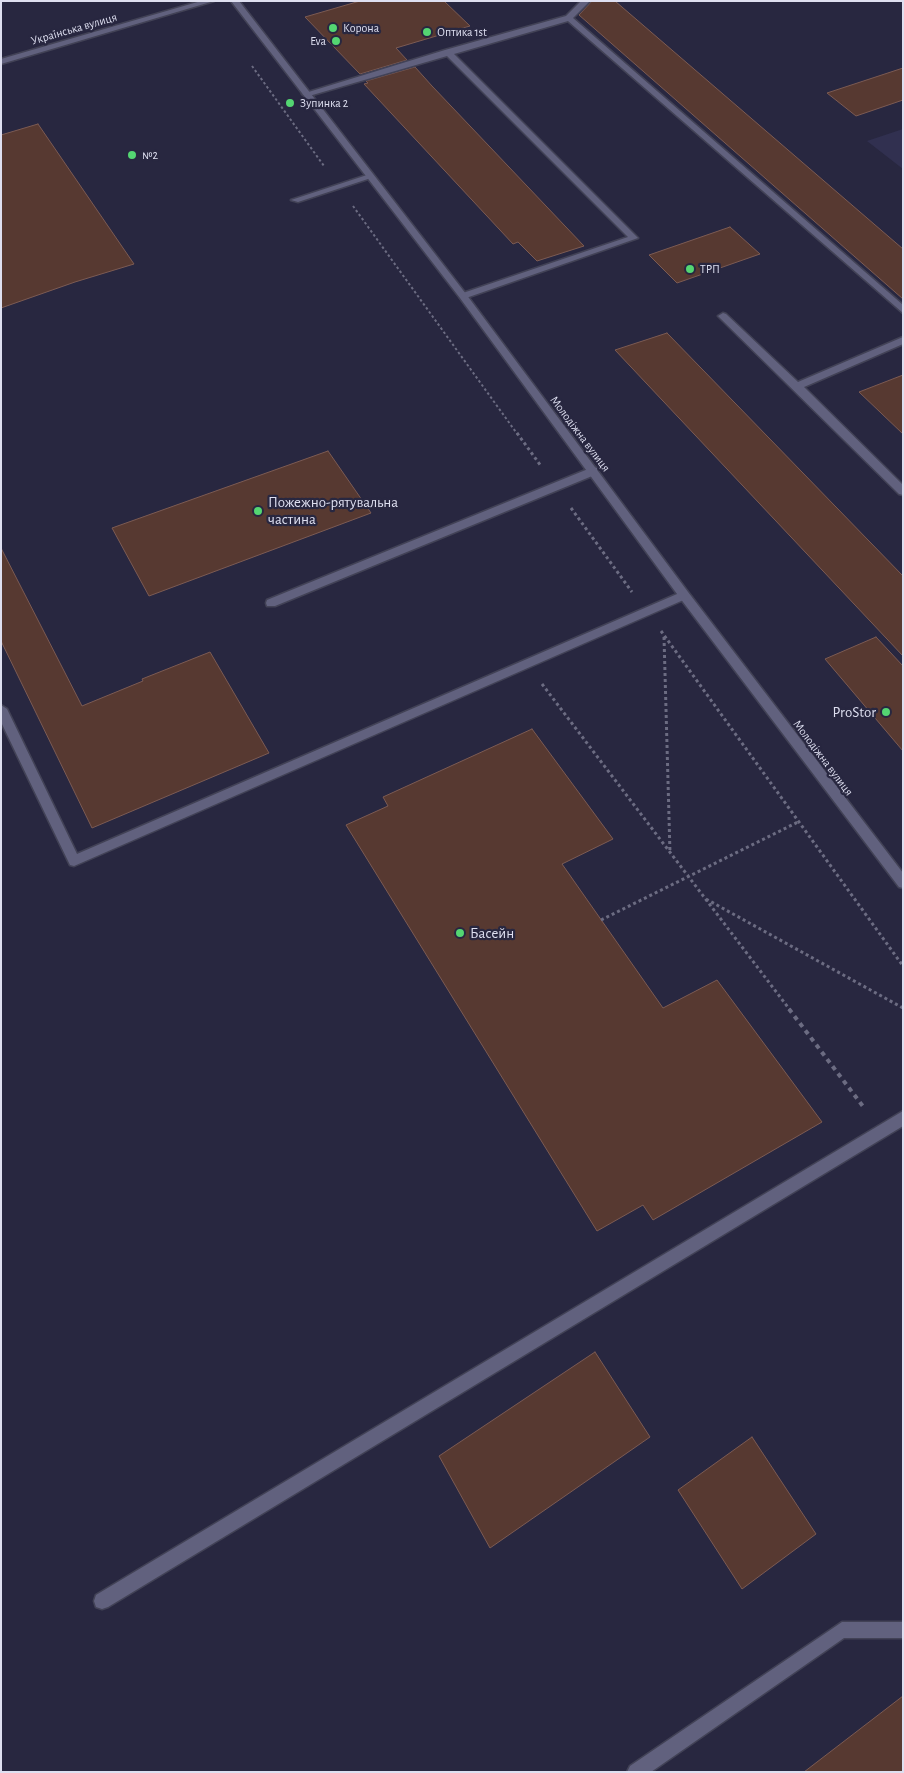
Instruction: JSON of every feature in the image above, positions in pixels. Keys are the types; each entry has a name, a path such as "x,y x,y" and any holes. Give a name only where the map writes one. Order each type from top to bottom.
{"street":[{"name":"Українська вулиця","path":"1,62 210,1"},
{"name":"Молодіжна вулиця","path":"236,1 463,296 684,595 903,883"},
{"path":"306,94 569,18 586,1"},
{"path":"569,18 903,310"},
{"path":"448,52 634,238 463,296"},
{"path":"295,200 370,177"},
{"path":"723,316 903,491"},
{"path":"797,386 903,340"},
{"path":"271,603 593,471"},
{"path":"1,709 74,861 684,595"},
{"path":"102,1601 903,1118"},
{"path":"636,1772 842,1630 903,1630"}],"path":[{"path":"246,59 903,966"},
{"path":"664,636 670,853"},
{"path":"526,664 881,1131"},
{"path":"601,920 798,822"},
{"path":"705,898 903,1008"}],"shaded area":[{"path":"903,129 903,169 867,141"}],"building":[{"path":"360,1 444,1 470,26 396,48 407,60 360,74 305,17"},
{"path":"592,1 615,1 903,249 903,299 579,15"},
{"path":"415,67 584,246 537,261 518,242 513,244 364,84 368,83 366,81"},
{"path":"903,68 903,100 856,116 827,93"},
{"path":"38,124 134,264 1,308 1,135"},
{"name":"ТРП","path":"730,227 760,254 677,283 649,255"},
{"path":"667,333 903,576 903,656 615,350"},
{"path":"903,375 903,434 859,392"},
{"path":"328,451 371,513 149,596 112,528"},
{"path":"1,548 82,706 143,681 142,679 210,652 269,753 92,828 1,641"},
{"name":"ProStor","path":"876,637 903,666 903,751 825,659"},
{"path":"532,729 613,839 562,864 663,1008 717,980 822,1122 653,1220 643,1205 597,1231 346,825 388,806 383,797"},
{"path":"595,1352 650,1437 490,1548 439,1456"},
{"path":"752,1437 816,1534 742,1589 678,1490"},
{"path":"903,1696 903,1772 804,1772"}],"place":[{"name":"Корона","path":"333,28"},
{"name":"Оптика 1st","path":"427,32"},
{"name":"Eva","path":"336,41"},
{"name":"Зупинка 2","path":"290,103"},
{"name":"№2","path":"132,155"},
{"name":"ТРП","path":"690,269"},
{"name":"Пожежно-рятувальна частина","path":"258,511"},
{"name":"ProStor","path":"886,712"},
{"name":"Басейн","path":"460,933"}]}
